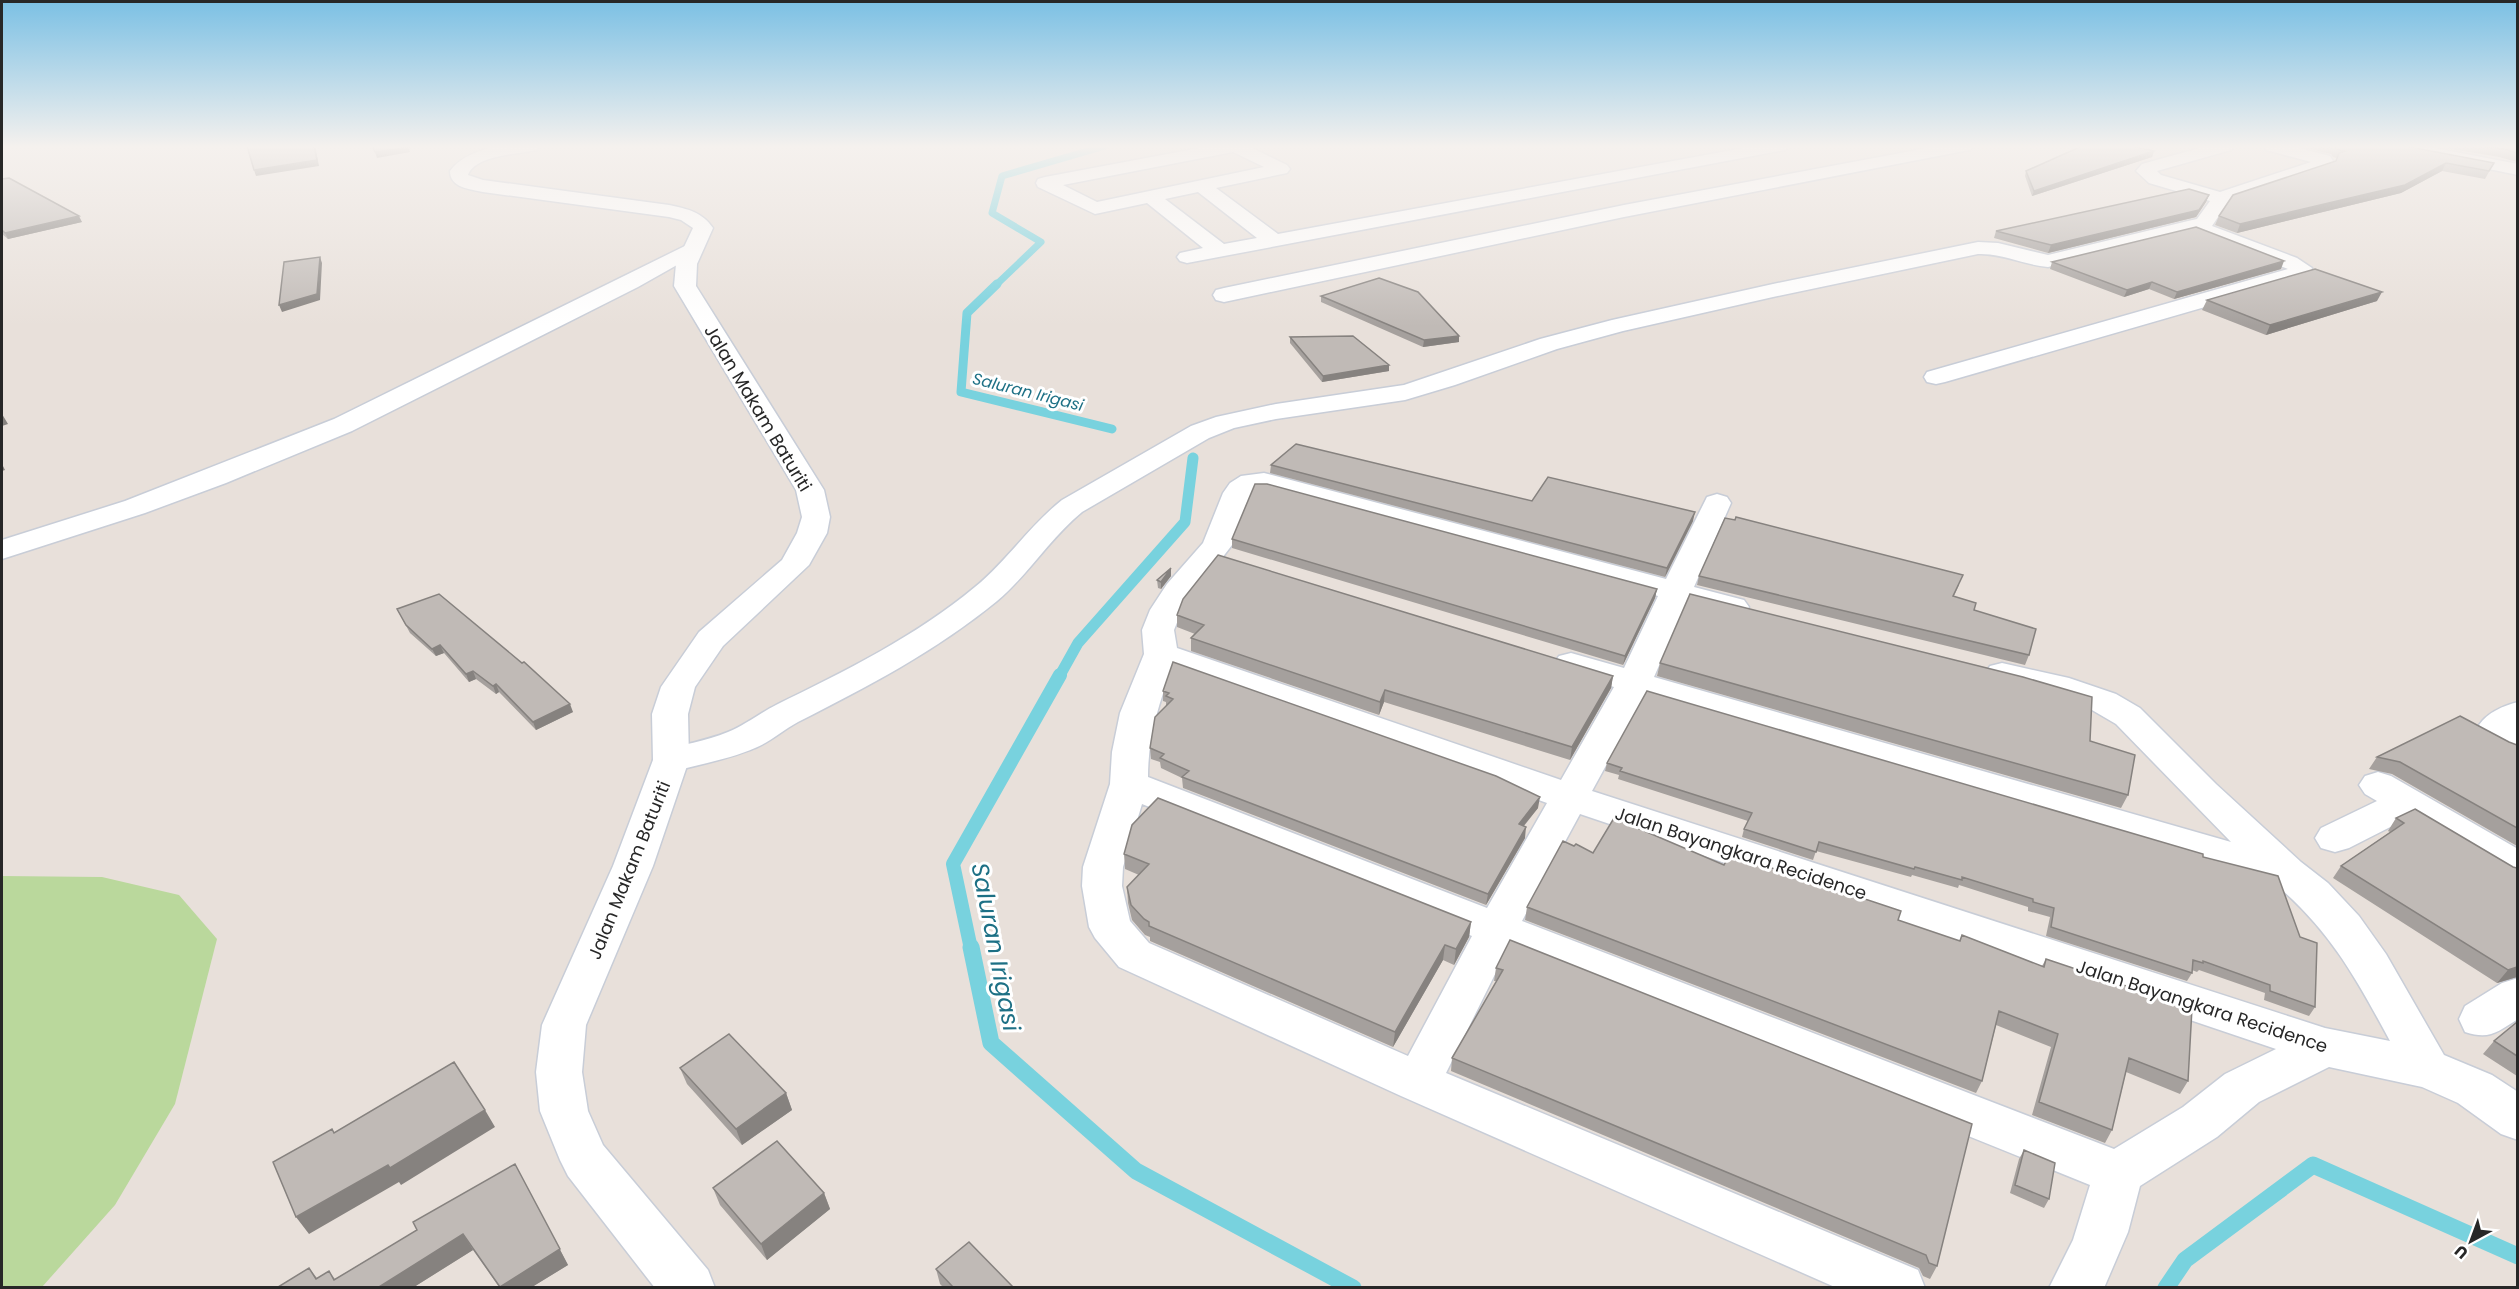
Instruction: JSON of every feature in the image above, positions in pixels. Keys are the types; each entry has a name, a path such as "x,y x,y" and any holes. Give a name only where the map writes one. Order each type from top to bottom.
{"street":[{"name":"Jalan Makam Baturiti","path":"623,206 691,216 700,223 703,228 682,279 810,490 816,517 809,541 794,565 711,639 694,660 678,687 670,714 671,760 633,866 564,1025 559,1072 564,1111 585,1160 689,1287"},
{"path":"1163,206 1220,251"},
{"path":"1228,206 1274,241"},
{"path":"1244,313 1187,257 1465,206"},
{"path":"1613,206 1624,211"},
{"path":"1212,282 1649,206"},
{"path":"671,760 742,740 774,720 854,680 918,644 986,594 1021,561 1051,524 1072,506 1200,432 1219,424 1272,410 1406,392 1566,339 1776,290 1978,248 1999,247 2034,259 2048,261 2204,223 2215,206"},
{"path":"1936,377 2301,272 2301,268 2290,262 2194,226"},
{"path":"2,550 135,507 343,425 630,282 693,248"},
{"path":"1764,615 1269,482 1257,480 1240,486 1230,508 1229,518 1212,553 1178,591 1166,610 1158,630 1161,654 1138,712 1130,752 1130,784 1103,867 1102,886 1110,927 1134,955 1418,1082 1899,1287"},
{"path":"1418,1082 1497,928 1634,682 1717,502"},
{"path":"1212,553 1246,564"},
{"name":"Jalan Bayangkara Recidence","path":"1161,654 1570,797 2325,1047 2428,1069 2475,1089 2517,1119"},
{"path":"1543,654 2287,872"},
{"path":"1967,665 2057,686 2104,702 2128,716 2203,793 2287,872 2314,894 2344,927 2371,966 2428,1069"},
{"path":"2517,713 2497,725 2503,735 2517,747"},
{"path":"1130,784 2118,1173"},
{"path":"2335,838 2392,794 2517,868"},
{"path":"2481,1019 2517,996"},
{"path":"2075,1287 2088,1268 2106,1223 2118,1173 2200,1122 2242,1088 2325,1047"}],"green space":[{"path":"2,876 102,877 179,895 217,939 175,1104 115,1205 42,1287 2,1287"}],"building":[{"path":"2,206 61,206 79,216 5,233 2,230"},
{"path":"2110,206 2202,206 2199,210 2051,245 1996,231"},
{"path":"2226,206 2316,206 2240,224 2219,216"},
{"path":"2196,227 2284,261 2177,292 2152,282 2127,290 2052,262"},
{"path":"320,257 317,294 279,305 284,262"},
{"path":"2315,269 2382,292 2270,325 2207,300"},
{"path":"1379,278 1418,292 1459,336 1424,340 1321,296"},
{"path":"1353,336 1389,365 1323,376 1290,337"},
{"path":"1296,444 1532,501 1548,477 1695,512 1667,568 1271,465"},
{"path":"1255,484 1267,484 1657,589 1625,656 1232,539"},
{"path":"1736,517 1963,575 1953,596 1976,603 1974,610 2036,629 2029,655 1699,576 1725,518 1735,520"},
{"path":"1218,555 1613,676 1572,747 1385,690 1380,702 1191,638 1204,625 1177,615 1183,599"},
{"path":"1171,568 1161,582 1157,580"},
{"path":"439,594 522,663 524,662 570,704 533,722 496,684 493,686 473,671 466,674 440,645 432,649 406,625 397,609"},
{"path":"1690,594 2023,677 2092,697 2090,741 2135,755 2128,795 1660,663"},
{"path":"1173,662 1496,776 1540,797 1519,824 1526,827 1488,894 1182,777 1189,771 1160,758 1164,754 1150,748 1155,717 1173,699 1166,696 1169,693 1163,691"},
{"path":"1647,691 2203,854 2203,857 2278,876 2300,937 2317,943 2315,1007 2270,991 2270,985 2203,961 2203,963 2193,960 2192,973 2051,927 2054,908 2033,902 2033,899 1962,877 1962,880 1915,867 1914,869 1819,842 1816,852 1744,829 1752,813 1620,771 1622,768 1607,763"},
{"path":"2460,716 2517,745 2517,828 2400,762 2377,757"},
{"path":"1158,798 1471,922 1456,949 1445,945 1395,1032 1149,926 1149,922 1131,905 1127,887 1149,864 1124,854 1132,825"},
{"path":"2415,809 2517,868 2517,967 2508,970 2341,866 2404,823 2396,818"},
{"path":"1614,818 1724,865 1730,854 1901,911 1898,920 1960,941 1962,935 2044,967 2046,959 2192,1008 2188,1081 2129,1058 2112,1130 2039,1102 2058,1034 1999,1011 1982,1081 1527,907 1563,841 1574,846 1576,844 1593,853"},
{"path":"1510,940 1972,1124 1937,1266 1929,1263 1926,1255 1452,1058 1503,970 1496,968"},
{"path":"2517,1022 2517,1056 2494,1041"},
{"path":"729,1034 786,1093 736,1129 680,1068"},
{"path":"454,1062 485,1110 390,1168 388,1165 296,1217 273,1162 332,1129 334,1133"},
{"path":"777,1141 824,1193 761,1244 713,1188"},
{"path":"2024,1150 2055,1163 2049,1199 2015,1185"},
{"path":"515,1164 560,1249 500,1287 463,1234 379,1287 278,1287 309,1268 316,1279 329,1271 334,1280 417,1230 413,1222"},
{"path":"969,1242 1013,1287 953,1287 936,1269"}],"waterway":[{"name":"Saluran Irigasi","path":"994,206 992,213 1041,242 996,285"},
{"name":"Saluran Irigasi","path":"997,284 967,313 961,392 1112,429"},
{"name":"Saluran Irigasi","path":"1059,677 1078,643 1185,522 1193,458"},
{"name":"Saluran Irigasi","path":"971,949 953,864 1060,675"},
{"name":"Saluran Irigasi","path":"971,947 991,1043 1136,1171 1353,1288"},
{"name":"Saluran Irigasi","path":"2166,1288 2185,1260 2313,1165 2518,1256"}]}
